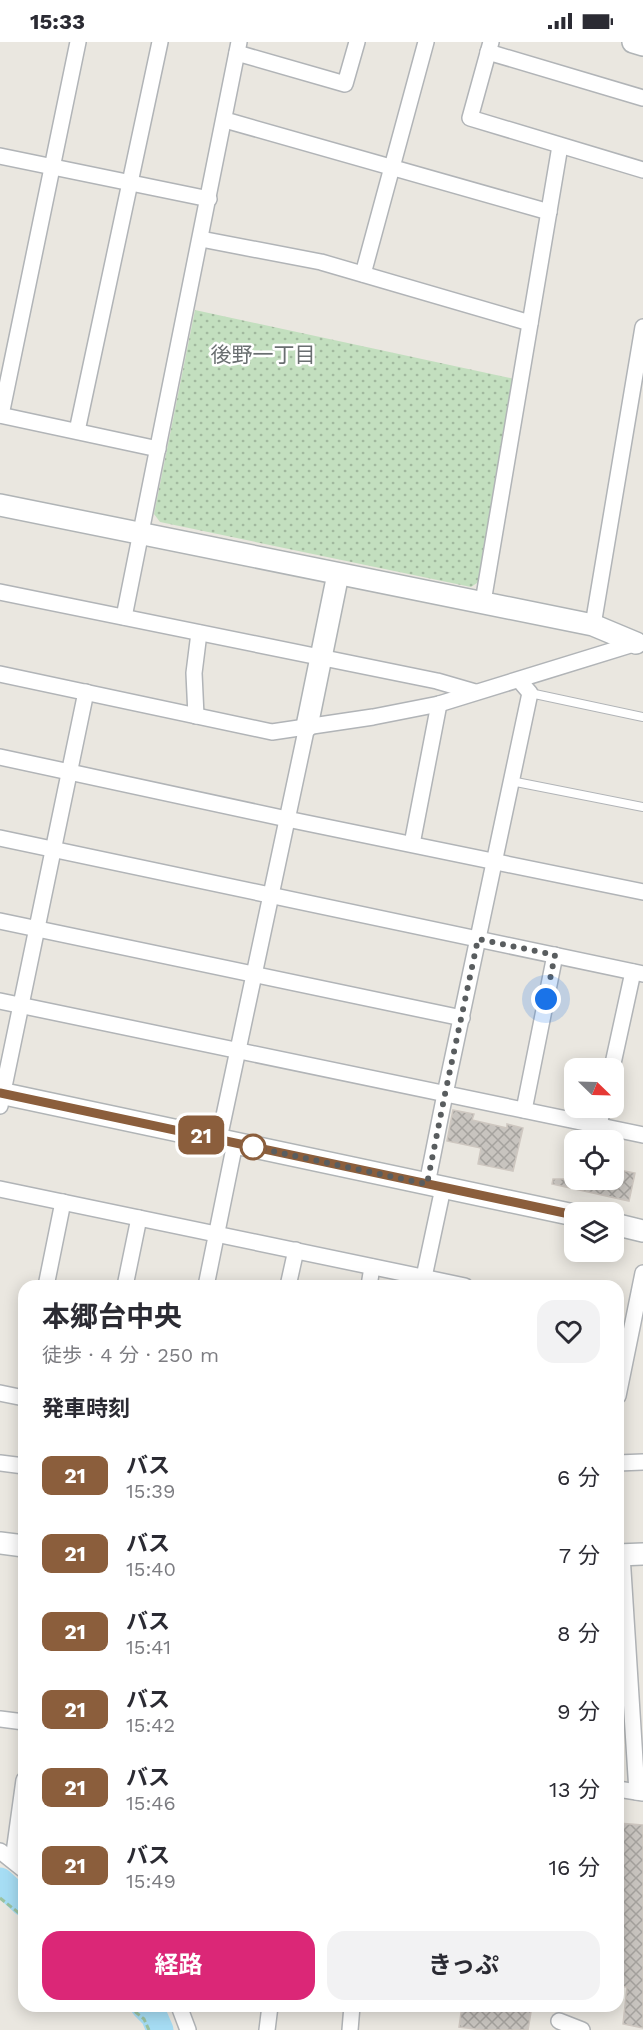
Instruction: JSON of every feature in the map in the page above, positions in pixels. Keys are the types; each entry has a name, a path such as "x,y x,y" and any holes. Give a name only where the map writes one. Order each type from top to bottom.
{"street":[{"path":"78,42 0,415 158,448"},
{"path":"78,431 160,42"},
{"path":"124,617 238,48 345,84 357,42"},
{"path":"363,274 426,42"},
{"path":"633,42 643,45"},
{"path":"643,98 489,47 470,118 643,170"},
{"path":"225,120 549,212"},
{"path":"483,602 560,146"},
{"path":"0,156 209,200"},
{"path":"201,239 321,262 530,323"},
{"path":"593,625 643,327"},
{"path":"0,505 593,625 639,642"},
{"path":"207,1280 217,1233 238,1050 338,574"},
{"path":"0,592 321,656 437,681 475,692"},
{"path":"196,716 194,673 199,633"},
{"path":"0,674 272,732 373,717 439,704 639,642"},
{"path":"424,1276 445,1094 530,693 519,680"},
{"path":"86,692 1,1098 227,1141 564,1213"},
{"path":"412,844 439,704"},
{"path":"0,757 643,892"},
{"path":"0,838 638,973 615,1058"},
{"path":"0,921 462,1018"},
{"path":"524,1110 555,955"},
{"path":"0,1001 643,1135"},
{"path":"599,1125 601,1118"},
{"path":"0,1189 440,1280"},
{"path":"47,1280 63,1202"},
{"path":"126,1280 139,1218"},
{"path":"624,1226 643,1231"},
{"path":"289,1280 296,1250"},
{"path":"370,1280 372,1267"},
{"path":"624,1367 643,1273"},
{"path":"624,1321 633,1323"},
{"path":"0,1393 18,1395"},
{"path":"624,1463 643,1462"},
{"path":"0,1463 18,1465"},
{"path":"0,1543 18,1544"},
{"path":"624,1555 643,1554"},
{"path":"624,1602 640,1792 624,1790"},
{"path":"0,1719 18,1721"},
{"path":"0,1851 18,1865"},
{"path":"181,2012 188,2030"},
{"path":"267,2030 269,2012"},
{"path":"350,2030 352,2012"},
{"path":"559,2021 582,2030"}],"lane":[{"path":"530,693 643,717"},
{"path":"511,781 643,807"}],"path":[{"path":"0,1898 18,1912"},
{"path":"135,2012 144,2019 149,2030"}],"green space":[{"path":"195,310 515,379 480,581 471,587 160,522 154,514"}],"building":[{"path":"453,1110 474,1114 472,1120 507,1128 507,1124 523,1128 513,1171 478,1164 481,1148 447,1141"},
{"path":"624,1171 635,1173 629,1201 579,1190 624,1190"},
{"path":"553,1179 564,1179 564,1187 552,1184"},
{"path":"624,1823 643,1825 643,2028 623,2024 627,1987 624,1987"},
{"path":"461,2012 531,2012 528,2030 483,2030 459,2027"}],"waterway":[{"path":"0,1881 18,1898"},
{"path":"150,2012 160,2030"}],"bus line":[{"name":"21","path":"0,1093 564,1213"}],"district":[{"name":"後野一丁目","path":"263,354"}],"route":[{"path":"253,1147 427,1184 478,939 555,955 546,999"}]}
